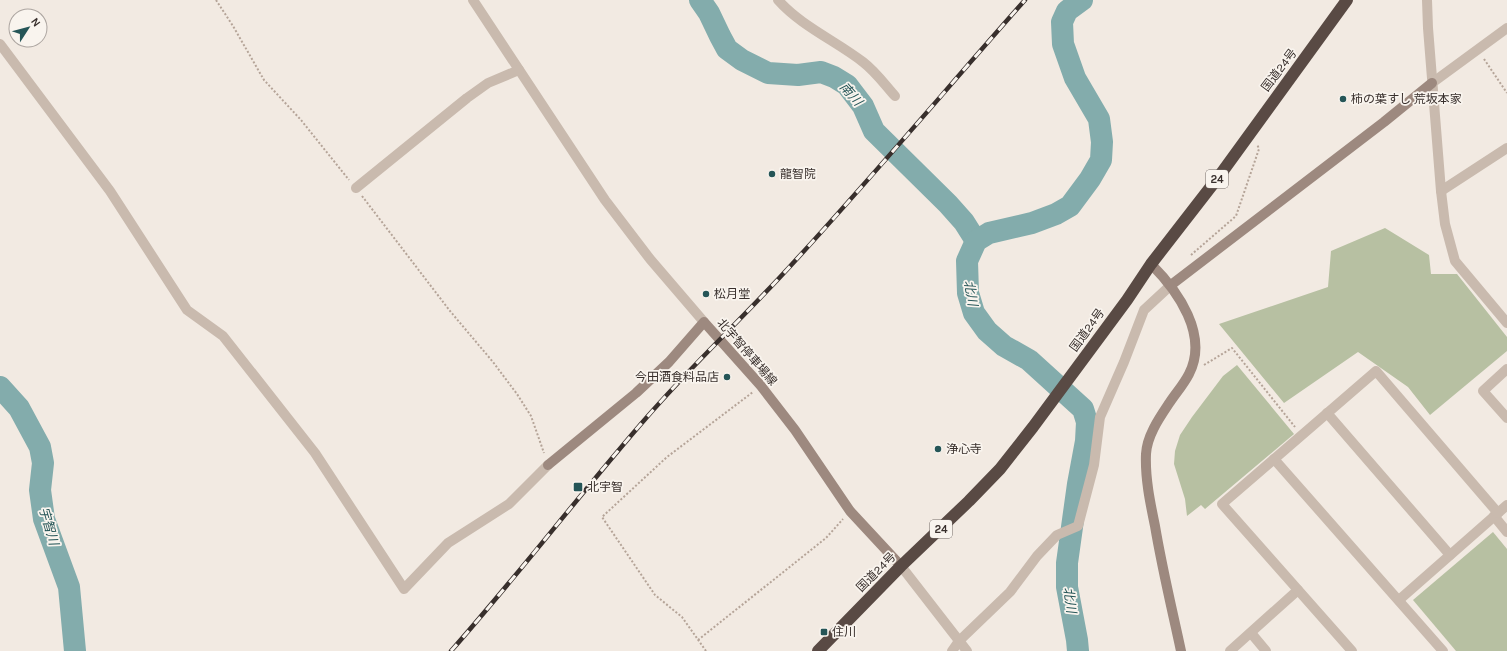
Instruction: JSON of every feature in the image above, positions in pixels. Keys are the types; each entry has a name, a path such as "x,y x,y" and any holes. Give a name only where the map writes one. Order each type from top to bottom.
{"highway":[{"name":"国道24号","path":"818,651 901,566 954,516 1000,469 1033,427 1151,264 1211,187 1348,0"}],"street":[{"path":"473,0 605,200 650,259 704,322"},
{"path":"778,0 797,18 863,62 875,72 895,96"},
{"path":"1427,0 1432,83 1445,224 1455,261 1507,323"},
{"path":"952,651 959,641 1010,592 1037,556 1057,535 1078,526 1094,465 1100,417 1124,362 1144,310 1171,285 1384,122 1432,83 1507,28"},
{"path":"0,44 110,191 187,310 223,336 315,453 404,589 448,543 509,504 548,465"},
{"path":"356,188 472,94 488,83 519,70"},
{"path":"1441,191 1507,148"},
{"path":"1151,264 1171,285 1183,307 1194,332 1196,352 1189,374 1162,413 1152,432 1146,452 1146,480 1161,564 1181,651"},
{"name":"北宇智停車場線","path":"548,465 636,393 669,362 704,322 761,386 795,430 850,511 901,566"},
{"path":"1507,369 1483,391 1507,418"},
{"path":"1352,651 1222,504 1376,371 1496,515 1507,532"},
{"path":"1327,413 1450,556"},
{"path":"1274,459 1443,651"},
{"path":"1399,600 1507,505"},
{"path":"901,566 967,651"},
{"path":"1230,651 1298,590"},
{"path":"1250,632 1266,651"}],"path":[{"path":"216,0 234,26 264,80 302,120 450,311 493,362 517,394 531,416 548,465"},
{"path":"1477,50 1507,93"},
{"path":"1188,257 1236,216 1258,149 1254,128"},
{"path":"1189,374 1232,348 1302,435"},
{"path":"706,651 682,618 655,595 602,517 667,458 761,386"},
{"path":"698,640 826,538 850,511"}],"green space":[{"path":"1385,228 1429,255 1431,274 1457,274 1507,337 1507,351 1430,415 1408,387 1358,352 1284,403 1219,324 1328,287 1331,251"},
{"path":"1237,365 1294,434 1205,509 1201,505 1187,516 1185,499 1174,464 1175,451 1180,435 1223,376"},
{"path":"1493,532 1507,549 1507,651 1456,651 1413,600"}],"waterway":[{"name":"南川","path":"700,0 709,13 727,49 742,60 768,73 798,75 821,72 834,77 847,85 863,106 874,131 948,204 964,222 976,241"},
{"name":"北川","path":"1078,651 1067,587 1067,563 1078,484 1086,441 1087,422 1083,409 1029,360 1004,346 987,331 974,313 968,293 967,261 976,241 989,233 1032,223 1056,214 1070,206 1090,179 1101,160 1102,142 1099,119 1075,78 1063,44 1062,22 1067,11 1082,0"},
{"name":"宇智川","path":"0,387 19,408 40,447 43,463 40,490 44,519 69,587 75,651"}],"railway":[{"path":"451,651 647,417 683,377 776,282 882,164 1025,0"}],"place":[{"name":"柿の葉すし 荒坂本家","path":"1343,99"},
{"name":"龍智院","path":"772,174"},
{"name":"松月堂","path":"706,294"},
{"name":"今田酒食料品店","path":"727,377"},
{"name":"浄心寺","path":"938,449"},
{"name":"北宇智","path":"578,487"},
{"name":"住川","path":"824,632"}]}
